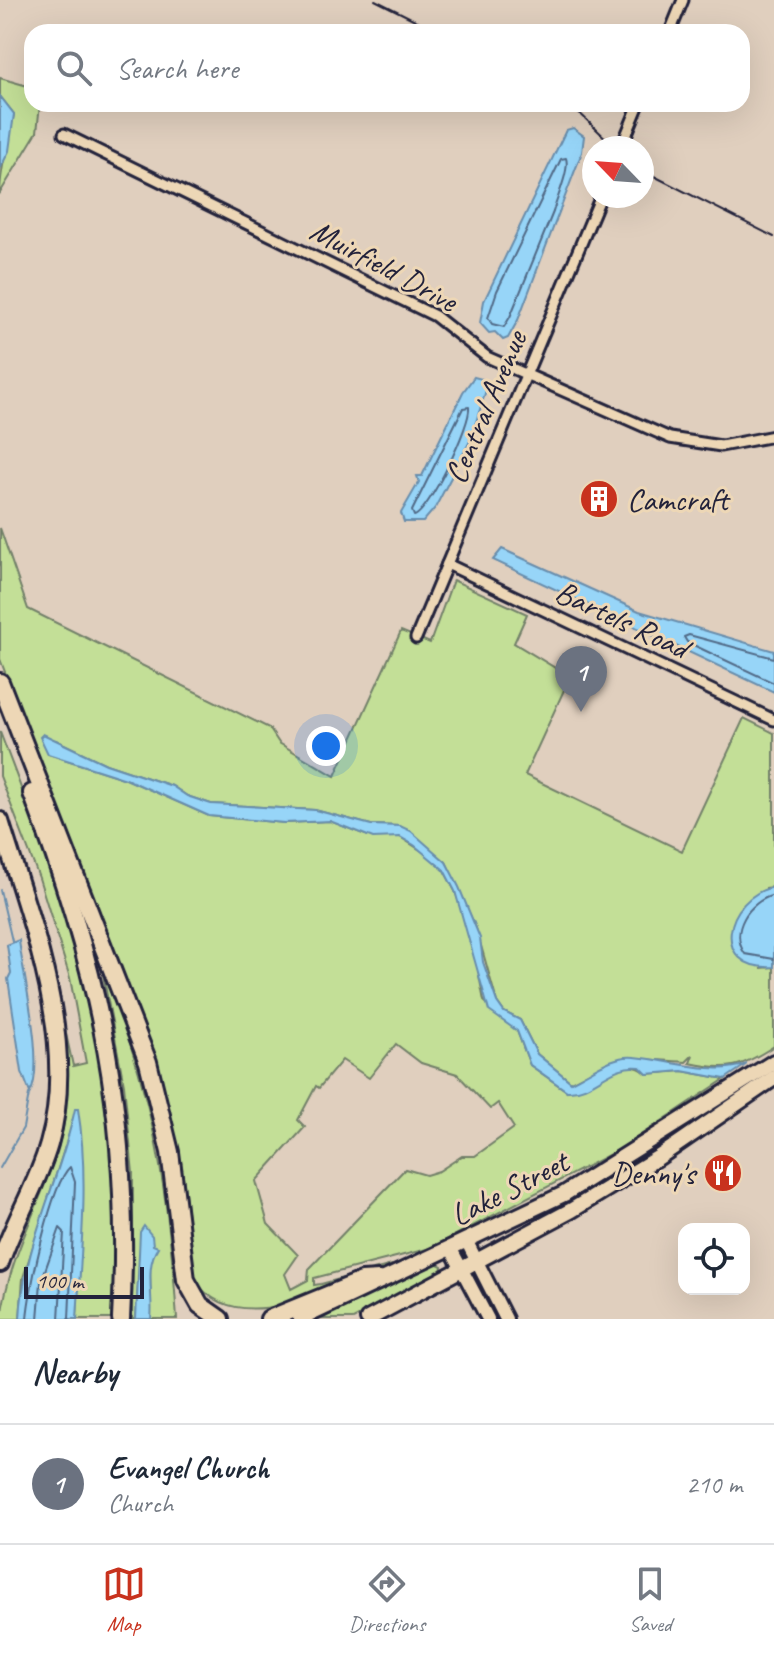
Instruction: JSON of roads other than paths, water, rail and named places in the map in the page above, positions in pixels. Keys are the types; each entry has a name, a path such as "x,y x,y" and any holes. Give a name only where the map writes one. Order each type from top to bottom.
{"highway":[{"path":"0,682 148,1062 170,1152 186,1280 200,1305 220,1319"},
{"path":"0,708 86,950 111,1061 123,1193 121,1319"},
{"path":"0,821 39,948 59,1082 49,1146 0,1263"},
{"path":"269,1319 362,1281 379,1280"}],"main road":[{"name":"Lake Street","path":"368,1319 476,1263 659,1157 759,1089 774,1062"},
{"name":"Lake Street","path":"300,1319 564,1194 745,1081 768,1076"},
{"path":"467,1242 506,1319"},
{"path":"451,1249 488,1319"}],"street":[{"path":"673,24 683,0"},
{"path":"626,136 636,112"},
{"name":"Muirfield Drive","path":"64,134 435,316 476,350 525,377 689,443 743,445 774,436"},
{"name":"Central Avenue","path":"416,638 596,208"},
{"name":"Bartels Road","path":"447,564 774,720"}],"water":[{"path":"0,96 14,114 9,151 0,169"},
{"path":"573,128 584,136 582,152 518,320 508,338 503,340 495,332 489,333 480,323 484,301 566,130"},
{"path":"474,377 482,379 487,387 470,441 435,508 423,522 404,522 401,513 419,482 417,476 422,476 463,392"},
{"path":"502,549 639,611 774,651 774,692 493,560"},
{"path":"43,734 106,764 172,786 187,796 211,804 315,810 371,825 400,826 411,831 446,862 459,887 480,938 483,962 497,1002 504,1012 520,1020 537,1054 571,1082 610,1061 626,1057 706,1068 747,1064 725,1079 682,1071 647,1074 640,1067 629,1067 611,1073 586,1088 567,1091 530,1065 517,1031 489,1011 455,891 444,870 414,845 400,837 373,838 330,821 284,823 209,816 126,779 48,754 40,737"},
{"path":"774,887 774,967 753,965 739,957 732,946 731,932 735,917 757,893"},
{"path":"19,940 34,1040 34,1080 30,1093 22,1072 8,979 11,973 7,945"},
{"path":"75,1109 78,1109 81,1135 84,1187 77,1319 20,1319 28,1265"},
{"path":"144,1226 152,1236 153,1245 158,1247 150,1273 151,1319 136,1319 140,1232"}],"waterway":[{"path":"0,890 12,941"},
{"path":"0,1168 23,1128 29,1094"}],"railway":[{"path":"375,0 423,24"},
{"path":"578,112 603,136"},
{"path":"654,176 774,237"}],"place":[{"name":"Camcraft","path":"599,499"},
{"name":"Evangel Church","path":"581,712"},
{"name":"Denny's","path":"723,1173"}]}
